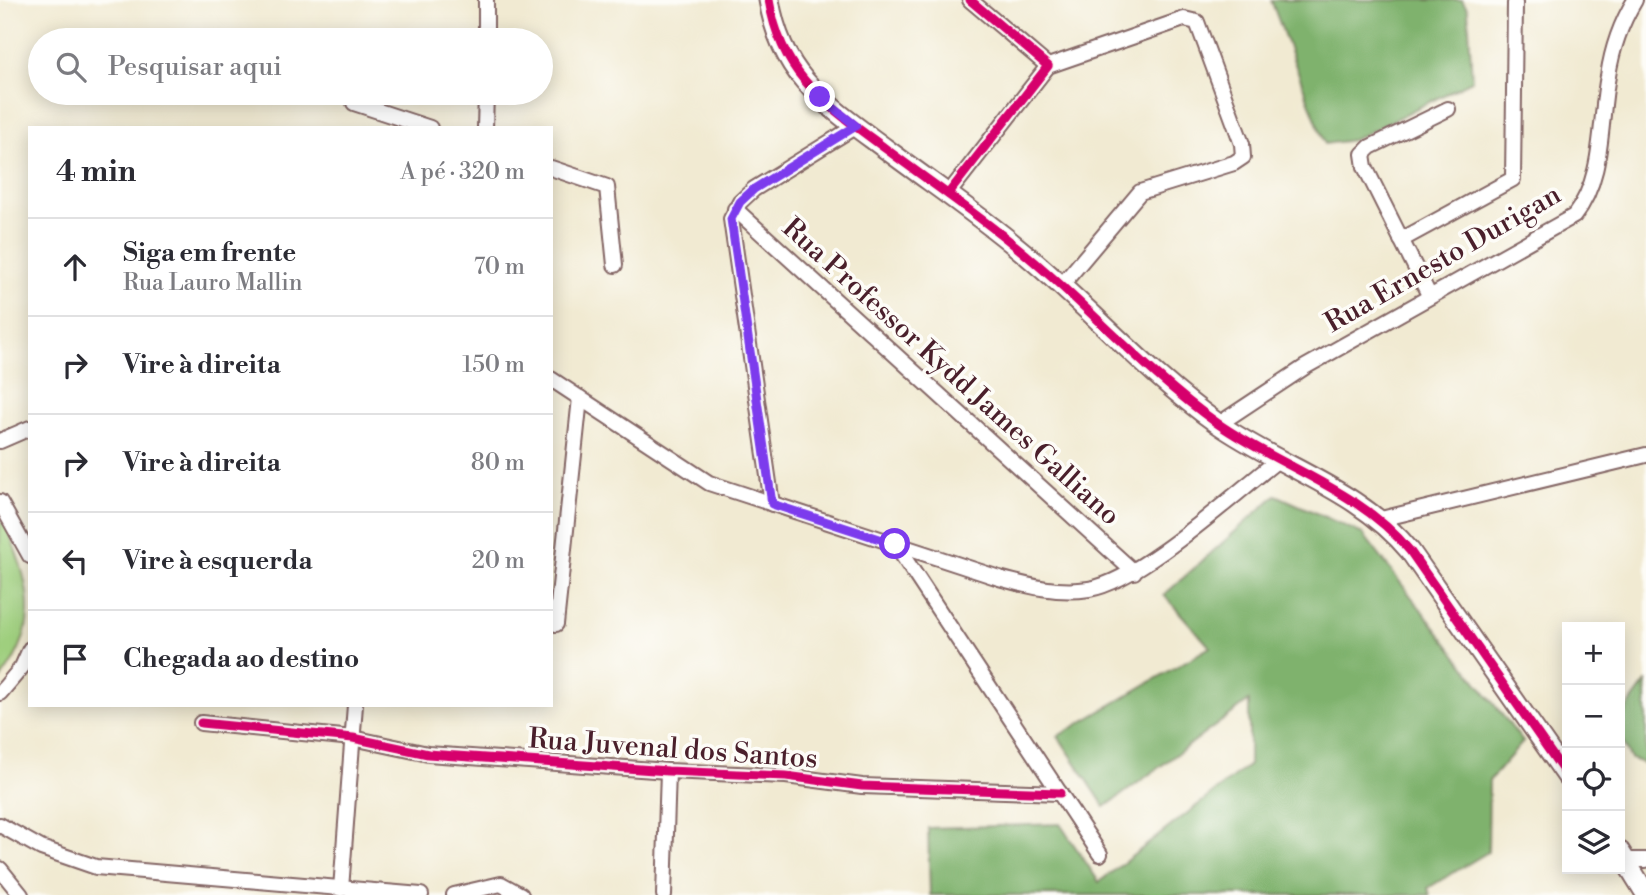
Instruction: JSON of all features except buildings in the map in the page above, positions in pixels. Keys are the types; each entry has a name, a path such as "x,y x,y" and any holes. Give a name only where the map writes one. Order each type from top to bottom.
{"street":[{"path":"486,0 486,28"},
{"path":"769,0 775,27 793,64 820,97 1015,246 1138,360 1219,424 1278,460 1338,491 1381,519 1410,551 1562,769"},
{"path":"970,0 1048,66"},
{"name":"Rua Ernesto Durigan","path":"1219,424 1305,367 1574,216 1582,205 1595,173 1612,55 1635,0"},
{"path":"1404,238 1513,179 1515,3"},
{"path":"948,194 1048,66 1184,19 1194,19 1199,25 1238,132 1243,157 1234,163 1140,192 1061,286"},
{"path":"360,105 424,126"},
{"path":"485,126 486,105"},
{"path":"1433,293 1365,167 1363,154 1370,147 1448,108"},
{"path":"772,504 731,228 735,209 754,189 856,126"},
{"path":"553,169 607,187 615,265"},
{"name":"Rua Professor Kydd James Galliano","path":"735,209 1133,572"},
{"path":"553,380 709,483 999,578 1044,589 1087,590 1105,586 1133,572 1278,460"},
{"path":"556,624 580,398"},
{"path":"0,441 28,429"},
{"path":"1381,519 1646,454"},
{"path":"0,502 28,552"},
{"path":"895,544 1100,854"},
{"path":"0,693 22,667 28,654"},
{"path":"341,889 355,707"},
{"name":"Rua Juvenal dos Santos","path":"201,723 353,738 428,754 667,771 786,776 880,787 1060,793"},
{"path":"664,895 667,771"},
{"path":"0,825 41,848 96,867 421,895"},
{"path":"1625,856 1646,860"},
{"path":"1625,861 1646,894"},
{"path":"0,869 21,895"},
{"path":"454,895 501,884 521,895"}],"green space":[{"path":"1271,0 1462,0 1468,10 1472,81 1353,140 1325,144"},
{"path":"1276,495 1363,534 1523,742 1489,781 1488,852 1428,888 1430,895 930,895 928,828 1060,824 1099,882 1249,765 1249,701 1105,807 1058,736 1210,647 1164,595"},
{"path":"0,522 5,522 21,565 28,603 23,640 0,680"},
{"path":"1646,682 1646,764 1631,759 1625,747 1625,713"}],"cycle path":[{"path":"769,0 777,33 786,53 805,81 833,109 1018,248 1190,403 1242,439 1343,495 1390,530 1410,551 1562,769"},
{"path":"948,194 1048,66 970,0"},
{"path":"201,723 353,738 428,754 668,771 786,776 862,786 1060,793"}],"route":[{"path":"820,97 856,126 754,189 740,202 731,219 772,504 895,544"}]}
